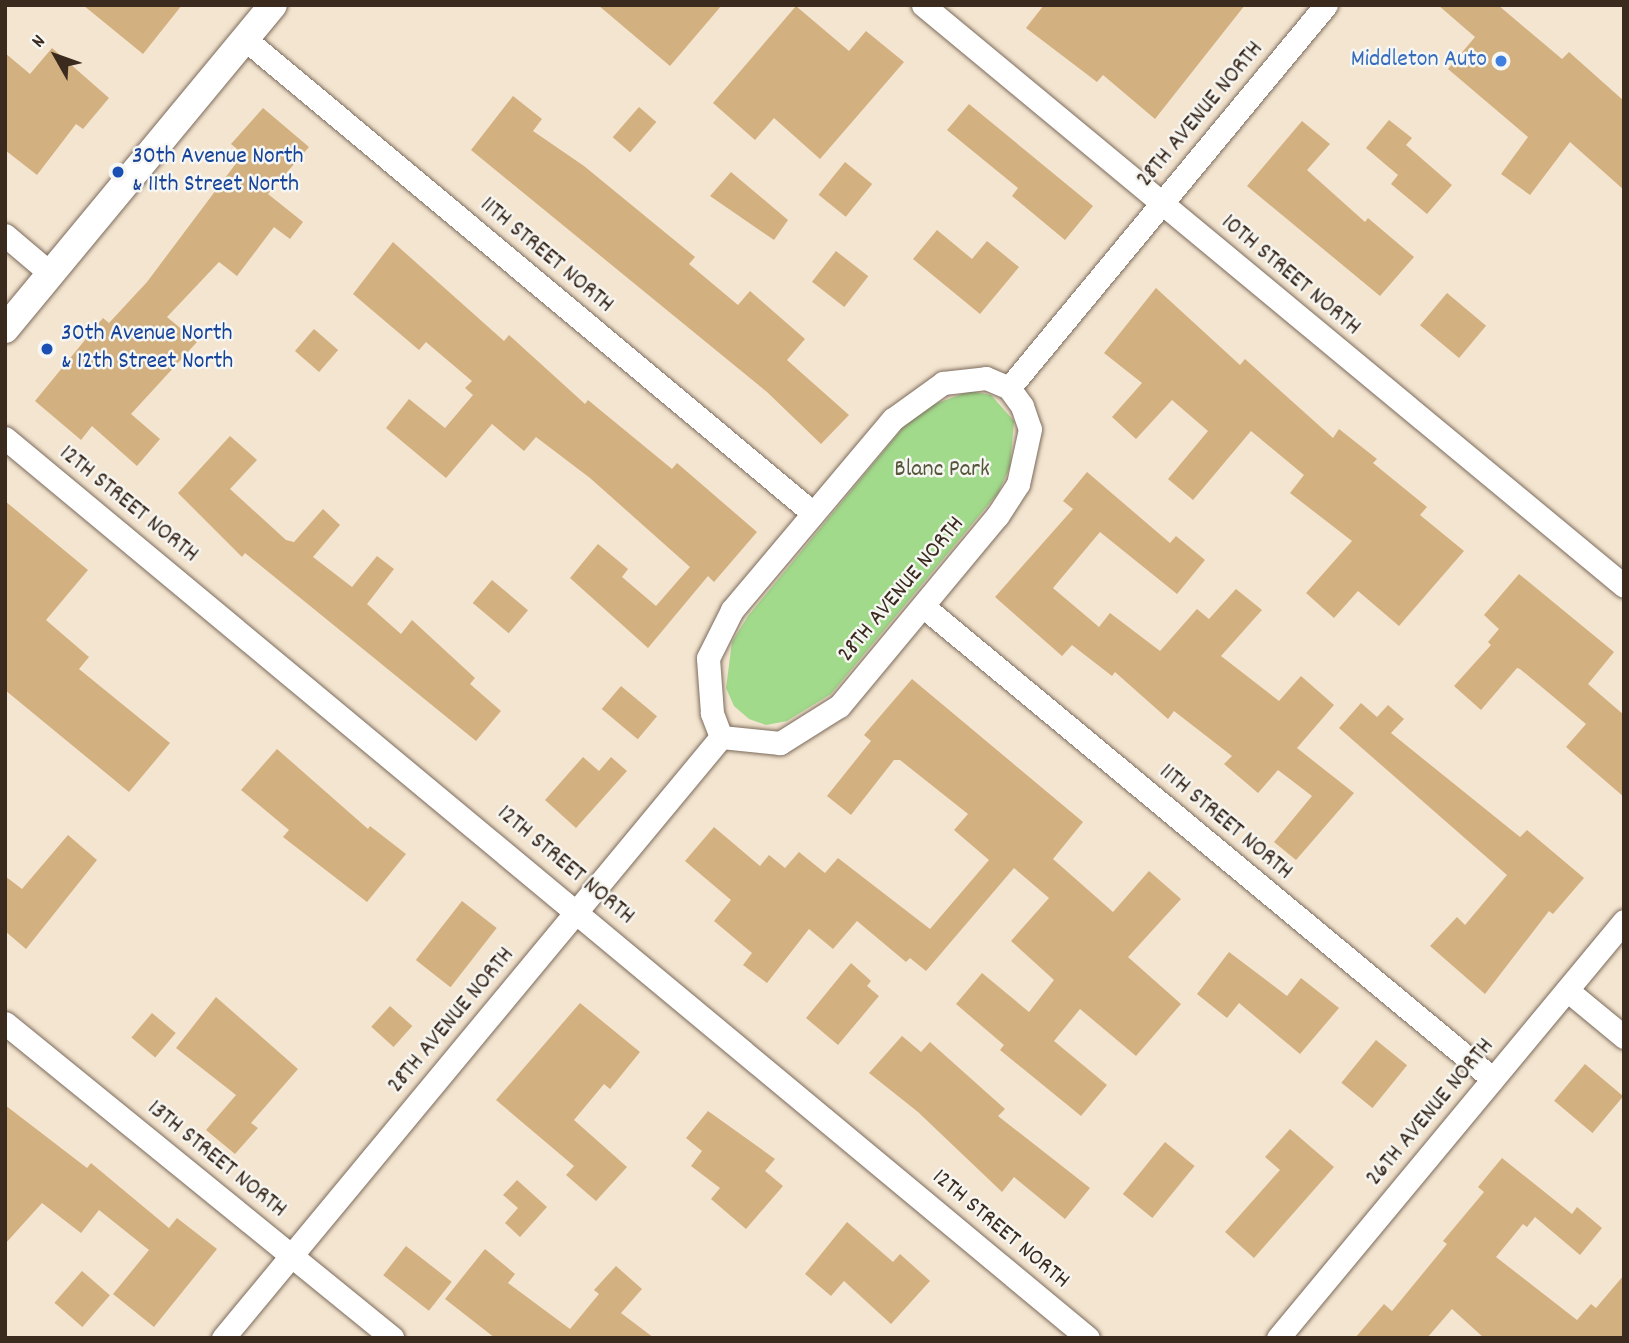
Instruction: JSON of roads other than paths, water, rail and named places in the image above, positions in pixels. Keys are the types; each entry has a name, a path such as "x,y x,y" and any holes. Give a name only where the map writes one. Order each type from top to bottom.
{"street":[{"path":"5,328 273,5"},
{"name":"10TH STREET NORTH","path":"923,5 1624,586"},
{"name":"28TH AVENUE NORTH","path":"223,1338 721,737 780,743 813,726 839,706 923,607 1018,484 1030,429 1022,406 1009,388 1326,5"},
{"name":"11TH STREET NORTH","path":"245,39 813,513"},
{"path":"5,235 51,274"},
{"path":"721,737 712,713 708,658 732,611 813,513 916,399 943,383 963,379 986,378 1009,388"},
{"name":"12TH STREET NORTH","path":"5,439 578,910 1088,1338"},
{"name":"11TH STREET NORTH","path":"923,607 1493,1079"},
{"name":"26TH AVENUE NORTH","path":"1278,1338 1624,921"},
{"path":"1567,990 1624,1037"},
{"name":"13TH STREET NORTH","path":"5,1023 393,1338"}],"place":[{"name":"Middleton Auto","path":"1501,61"},
{"name":"30th Avenue North & 11th Street North","path":"118,172"},
{"name":"30th Avenue North & 12th Street North","path":"47,349"}],"park label":[{"name":"Blanc Park","path":"942,471"}]}
